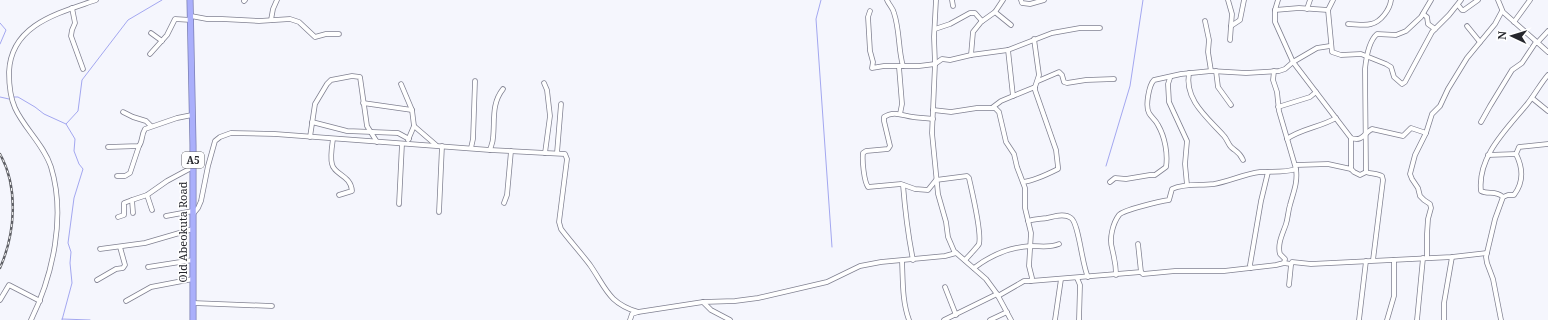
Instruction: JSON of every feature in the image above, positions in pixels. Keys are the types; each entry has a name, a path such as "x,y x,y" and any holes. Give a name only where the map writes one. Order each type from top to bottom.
{"highway":[{"name":"Old Abeokuta Road","path":"190,0 193,167 193,320"}],"street":[{"path":"31,320 40,302 46,284 57,225 55,183 45,154 14,107 10,88 10,67 17,44 33,26 48,17 96,0"},
{"path":"271,20 273,9 277,0"},
{"path":"887,0 889,7 894,13 900,41 902,104 900,114"},
{"path":"936,0 932,133 936,158 936,180 948,236 956,253 974,268 998,295 1011,320"},
{"path":"952,0 953,6"},
{"path":"971,55 973,32 982,21 995,12 1003,0"},
{"path":"1021,0 1022,3 1026,4 1044,0"},
{"path":"1228,0 1232,14 1230,40"},
{"path":"1231,26 1240,20 1244,0"},
{"path":"1278,0 1275,10 1275,22 1293,62 1351,138 1352,169 1356,174 1360,175 1366,172 1370,174 1379,174 1382,176 1383,180 1373,260"},
{"path":"1307,9 1310,0"},
{"path":"1333,0 1328,10 1330,46 1332,52 1337,54 1358,54 1366,56 1391,67 1394,77 1402,84 1405,82 1421,50 1435,29 1462,0"},
{"path":"1348,24 1372,24 1381,18 1390,5 1391,0"},
{"path":"1366,172 1366,56 1376,34 1399,34 1407,30 1424,14 1431,0"},
{"path":"1458,5 1462,10 1464,10 1478,0"},
{"path":"1498,0 1502,10 1548,52"},
{"path":"1514,22 1530,0"},
{"path":"72,8 76,23 72,30 71,36 83,69"},
{"path":"1275,10 1328,10"},
{"path":"1417,320 1431,208 1430,204 1420,196 1418,188 1410,174 1415,155 1426,133 1432,114 1440,106 1461,67 1495,24 1502,10"},
{"path":"870,11 868,17 870,51 873,62 872,68 884,66 935,64 942,59 950,60 971,55 1008,50 1034,39 1068,29 1100,28"},
{"path":"995,12 1011,25"},
{"path":"935,29 950,24 970,13 975,13 982,21"},
{"path":"1424,14 1427,17 1428,24 1435,29"},
{"path":"150,54 167,35 175,19 294,20 299,22 316,37 326,34 339,34"},
{"path":"1205,21 1209,40 1208,52 1218,86 1231,104"},
{"path":"1467,26 1480,42"},
{"path":"1482,122 1512,70 1522,63 1548,31"},
{"path":"151,33 162,41"},
{"path":"992,108 1001,101 1035,87 1039,75 1034,39"},
{"path":"1110,182 1116,178 1126,179 1155,175 1166,167 1167,160 1163,138 1159,127 1148,112 1148,92 1154,80 1214,71 1246,73 1285,69 1293,62 1317,48 1330,46"},
{"path":"1008,50 1013,96"},
{"path":"1274,71 1273,80 1277,92 1278,107 1296,167 1297,177 1287,223 1279,246 1280,254 1285,259 1284,263"},
{"path":"1038,81 1059,72 1062,74 1064,82 1067,83 1086,80 1114,79"},
{"path":"1189,74 1188,85 1192,98 1211,123 1228,141 1231,147 1240,152 1243,160"},
{"path":"1516,154 1522,165 1521,184 1514,195 1503,197 1494,192 1483,192 1480,190 1482,170 1491,149 1532,98 1548,74"},
{"path":"310,137 316,101 331,80 352,76 359,77 367,126 377,142"},
{"path":"1170,78 1168,84 1169,102 1187,141 1187,185"},
{"path":"471,148 473,139 475,81"},
{"path":"544,83 547,90 550,116 545,153"},
{"path":"399,204 404,144 409,139 414,126 412,110 401,84"},
{"path":"1023,182 1033,180 1058,170 1056,150 1035,87"},
{"path":"490,150 494,136 493,123 495,107 499,94 503,90"},
{"path":"1278,107 1310,97 1316,92"},
{"path":"1532,98 1548,111"},
{"path":"364,103 412,110"},
{"path":"557,153 561,104"},
{"path":"933,110 951,112 992,108 999,112 1006,142 1014,154 1016,167 1025,188 1025,208 1031,233 1029,266 1032,278 1030,281"},
{"path":"123,112 146,121 151,126"},
{"path":"933,119 900,114 886,115 883,119 890,148 864,152 863,165 866,184 868,187 896,184 915,189 928,190 936,180 968,176 980,239 978,246 965,260"},
{"path":"117,176 125,176 130,173 145,129 177,118 192,115"},
{"path":"1287,139 1296,134 1321,126 1336,118"},
{"path":"312,122 347,131 369,131 382,134 398,134 409,139"},
{"path":"414,126 439,146"},
{"path":"1351,138 1356,139 1366,136 1372,129 1403,136 1411,128 1426,133"},
{"path":"166,216 193,213 198,208 201,201 213,146 220,137 231,133 242,132 511,152 565,154 567,159 559,222 561,229 591,266 615,302 626,309 638,312"},
{"path":"333,138 332,165 335,170 343,175 352,185 352,191 340,195"},
{"path":"1516,154 1519,147 1548,144"},
{"path":"108,147 139,146"},
{"path":"439,146 439,212"},
{"path":"504,203 508,190 511,152"},
{"path":"1488,155 1516,154"},
{"path":"1116,275 1116,263 1111,237 1119,214 1128,209 1169,200 1172,189 1187,185 1199,186 1216,183 1252,173 1286,172 1296,167 1328,164 1352,169"},
{"path":"118,217 124,215 124,203 147,195 167,181 193,167"},
{"path":"1251,268 1252,245 1268,172"},
{"path":"903,185 904,206 913,260"},
{"path":"147,195 152,210"},
{"path":"1501,320 1493,279 1487,263 1487,253 1495,220 1503,197"},
{"path":"132,200 133,213"},
{"path":"1028,221 1061,216 1072,218 1075,221 1082,258 1088,277"},
{"path":"100,249 155,241 193,229"},
{"path":"974,268 984,260 1002,251 1030,246 1049,247 1059,244"},
{"path":"1138,244 1141,272"},
{"path":"97,280 116,269 123,268 124,265 120,247"},
{"path":"630,320 632,314 638,312 703,302 735,301 788,292 827,282 860,266 881,262 945,256 956,253"},
{"path":"944,320 1024,281 1141,272 1144,274 1176,271 1224,271 1284,263 1291,264 1292,262 1311,264 1452,257 1487,253"},
{"path":"1444,320 1444,303 1452,257"},
{"path":"148,267 193,260"},
{"path":"1387,320 1394,296 1394,260"},
{"path":"902,261 905,309 909,320"},
{"path":"1359,320 1366,261"},
{"path":"1289,285 1291,264"},
{"path":"1055,320 1061,278"},
{"path":"1077,278 1080,285 1079,320"},
{"path":"126,301 151,287 193,279"},
{"path":"0,300 9,285 40,302"},
{"path":"945,287 956,315"},
{"path":"703,302 711,310 730,320"},
{"path":"193,303 272,306"},
{"path":"990,320 1007,312"}],"waterway":[{"path":"62,320 72,283 70,263 71,252 68,243 74,198 83,169 79,164 74,151 75,139 66,124 78,111 82,80 128,20 162,0"},
{"path":"821,0 816,19 832,247"},
{"path":"1106,166 1130,86 1143,0"},
{"path":"0,23 6,30 0,44"},
{"path":"0,97 9,99"},
{"path":"14,97 18,97 44,114 66,124"},
{"path":"62,319 90,320"}],"railway":[{"path":"0,154 10,181 13,211 9,241 0,268"}]}
